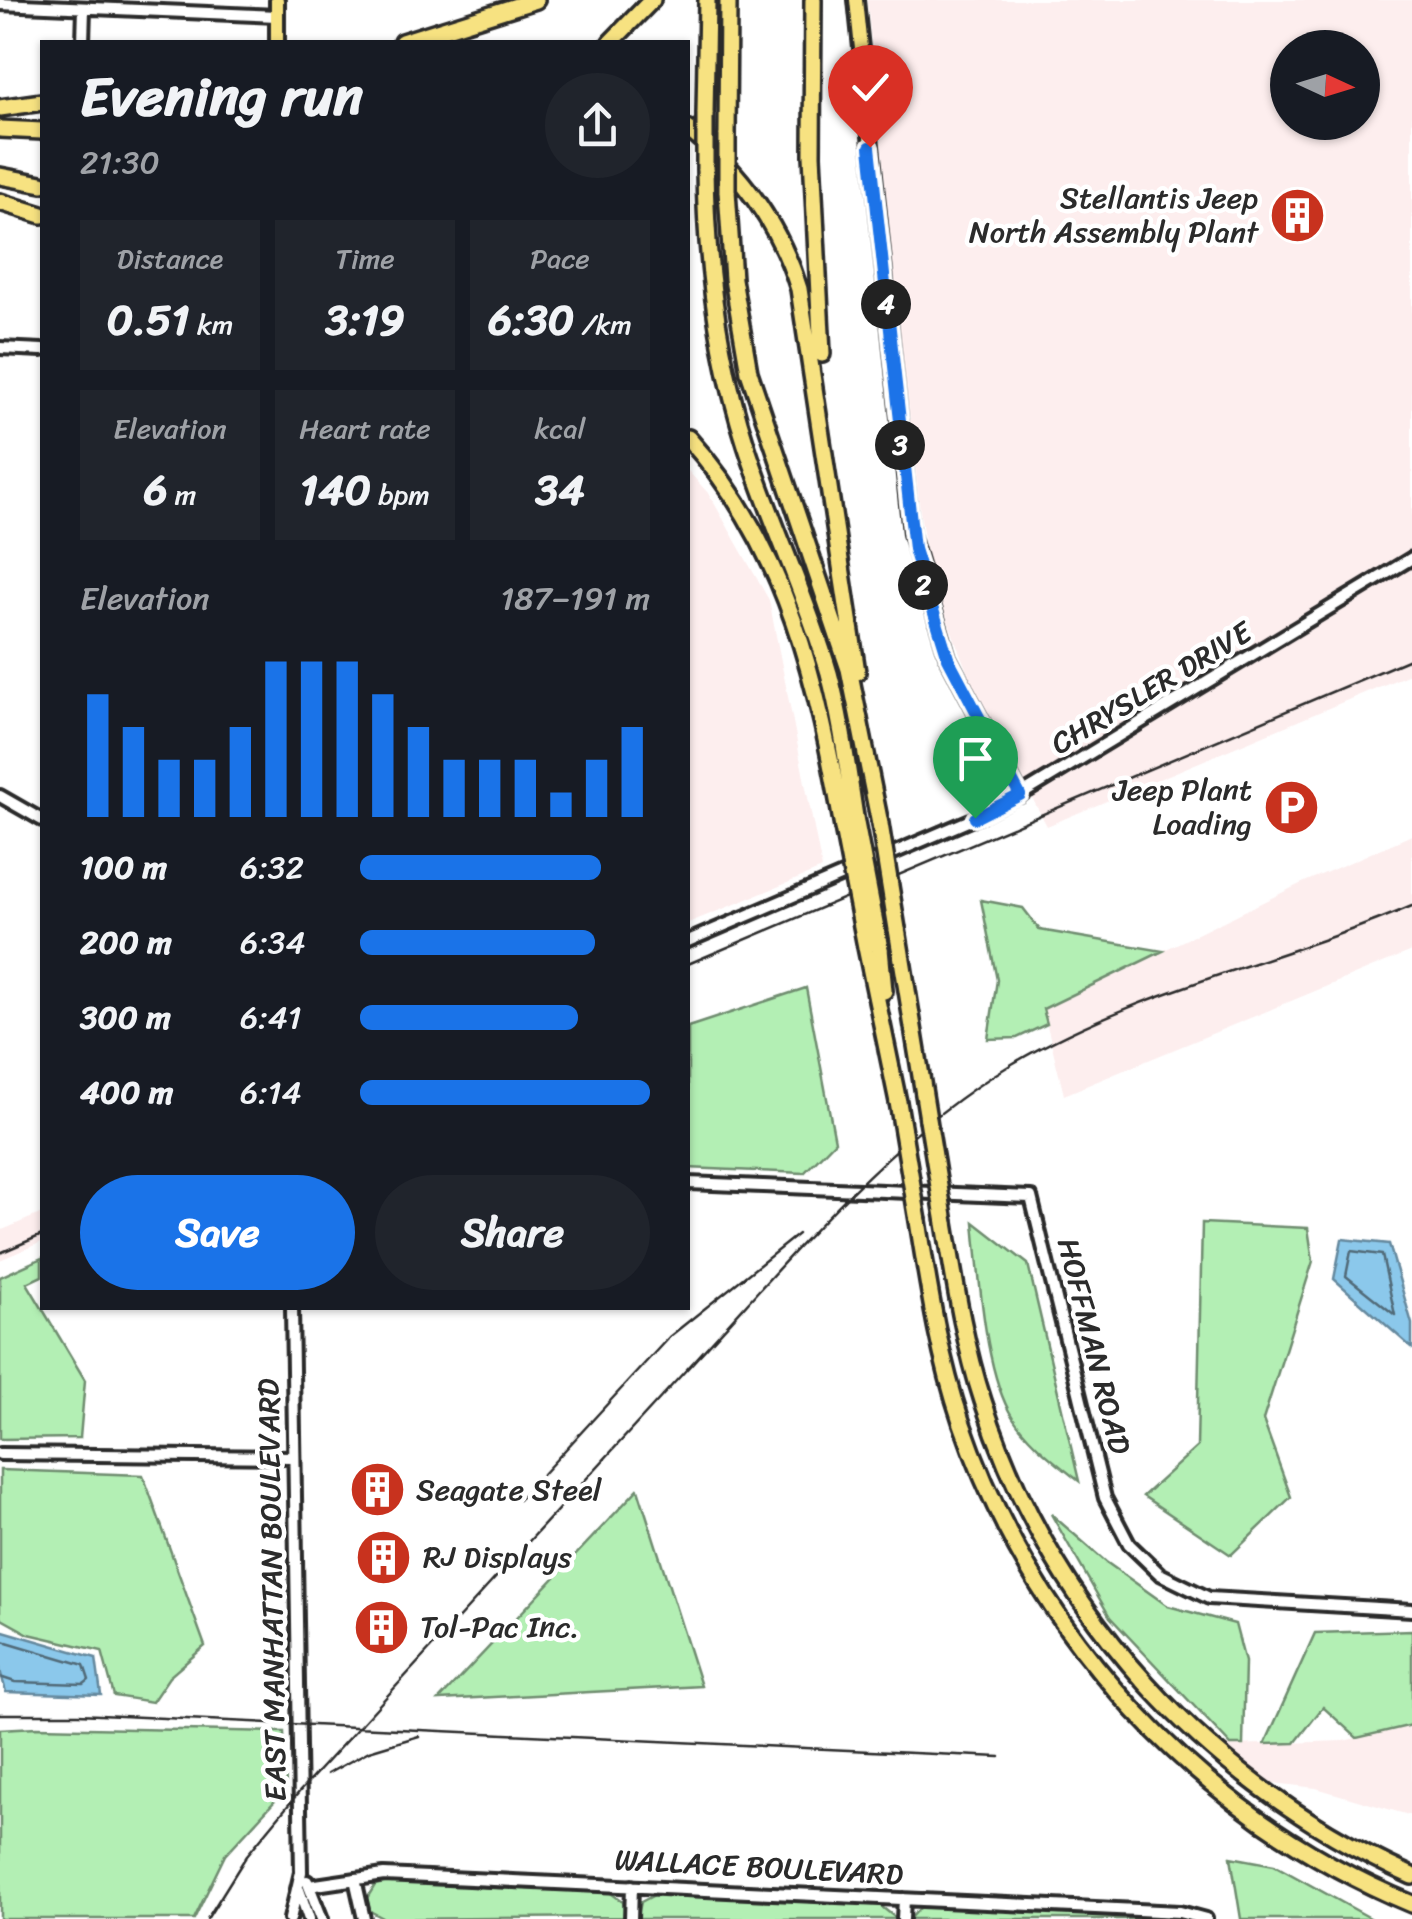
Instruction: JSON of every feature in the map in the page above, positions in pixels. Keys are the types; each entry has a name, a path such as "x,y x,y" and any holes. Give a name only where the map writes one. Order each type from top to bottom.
{"highway":[{"path":"408,40 536,0"},
{"path":"613,40 652,0"},
{"path":"706,0 709,268 725,370 750,458 826,663 850,825 946,1370 992,1497 1048,1601 1098,1670 1144,1722 1242,1809 1326,1863 1412,1904"},
{"path":"728,0 727,190 733,279 749,372 771,447 835,622 860,721 973,1366 1020,1496 1090,1615 1184,1724 1293,1811 1412,1876"},
{"path":"813,0 814,228 825,382 820,407"},
{"path":"0,108 40,102"},
{"path":"0,129 40,131"},
{"path":"690,131 747,188 779,236 804,305 860,721"},
{"path":"0,176 40,184"},
{"path":"0,202 40,214"},
{"path":"690,440 732,493 763,544 807,657 850,825"},
{"path":"690,453 763,544"}],"main road":[{"path":"277,0 278,40"},
{"path":"856,0 902,470 914,549 948,658 1020,795"}],"street":[{"path":"0,4 277,16"},
{"path":"82,40 84,8"},
{"path":"0,348 40,350"},
{"name":"CHRYSLER DRIVE","path":"690,940 1020,795 1412,558"},
{"path":"0,796 40,819"},
{"name":"HOFFMAN ROAD","path":"690,1182 1031,1197 1105,1498 1129,1544 1160,1574 1209,1598 1412,1610"},
{"name":"EAST MANHATTAN BOULEVARD","path":"290,1919 303,1881 292,1310"},
{"path":"0,1454 294,1458"},
{"name":"WALLACE BOULEVARD","path":"303,1881 384,1875 1180,1912 1206,1919"},
{"path":"355,1879 364,1919"},
{"path":"303,1881 309,1919"},
{"name":"EAST MANHATTAN BOULEVARD","path":"303,1881 322,1919"},
{"path":"631,1919 632,1886"},
{"path":"903,1919 904,1898"}],"shaded area":[{"path":"867,0 1412,0 1412,673 1047,826 972,685 931,576 915,489"},
{"path":"690,473 709,494 769,600 822,869 690,922"},
{"path":"1412,835 1412,951 1064,1095 1043,1009 1300,884"},
{"path":"40,1214 40,1243 0,1260 0,1231"},
{"path":"1412,1725 1412,1816 1316,1788 1249,1780 1208,1746 1343,1741"}],"green space":[{"path":"981,900 1023,908 1040,930 1163,951 1043,1009 1047,1024 1017,1038 988,1039 997,980"},
{"path":"806,988 835,1141 804,1173 690,1168 690,1026"},
{"path":"974,1222 1028,1264 1079,1481 1023,1431 1001,1392 984,1319"},
{"path":"1202,1223 1308,1228 1313,1261 1263,1420 1291,1497 1231,1555 1143,1496 1197,1447"},
{"path":"40,1259 40,1277 27,1283 85,1380 80,1438 0,1439 0,1277"},
{"path":"0,1470 143,1475 205,1646 169,1677 152,1702 114,1696 102,1651 29,1634 0,1618"},
{"path":"638,1489 701,1686 439,1700"},
{"path":"1051,1514 1106,1562 1168,1606 1235,1624 1245,1662 1243,1745 1231,1745 1110,1617"},
{"path":"1412,1630 1412,1725 1357,1738 1323,1707 1295,1743 1265,1744 1315,1633"},
{"path":"0,1729 284,1732 286,1789 225,1855 194,1919 0,1919"},
{"path":"1231,1857 1274,1865 1372,1919 1241,1919"},
{"path":"388,1882 608,1891 623,1902 626,1917 385,1919 370,1911 367,1898 375,1885"},
{"path":"658,1893 877,1903 897,1919 637,1919 641,1902"},
{"path":"920,1908 1189,1919 910,1919"}],"water":[{"path":"1342,1239 1389,1244 1412,1324 1412,1348 1334,1279"},
{"path":"0,1630 96,1658 101,1695 6,1692 0,1670"}],"railway":[{"path":"690,963 1412,658"},
{"path":"207,1919 247,1855 300,1791 807,1238 924,1126 1012,1064 1059,1038 1158,996 1412,906"},
{"path":"519,1500 669,1337 798,1234"},
{"path":"0,1253 40,1236"},
{"path":"0,1714 78,1714 1000,1757"},
{"path":"327,1774 369,1751 419,1736"}],"place":[{"name":"Stellantis Jeep North Assembly Plant","path":"1297,215"},
{"name":"Jeep Plant Loading","path":"1291,807"},
{"name":"Seagate Steel","path":"377,1490"},
{"name":"RJ Displays","path":"384,1557"},
{"name":"Tol-Pac Inc.","path":"381,1627"}],"route":[{"path":"870,147 904,486 914,549 948,658 1020,795 975,818"}]}
